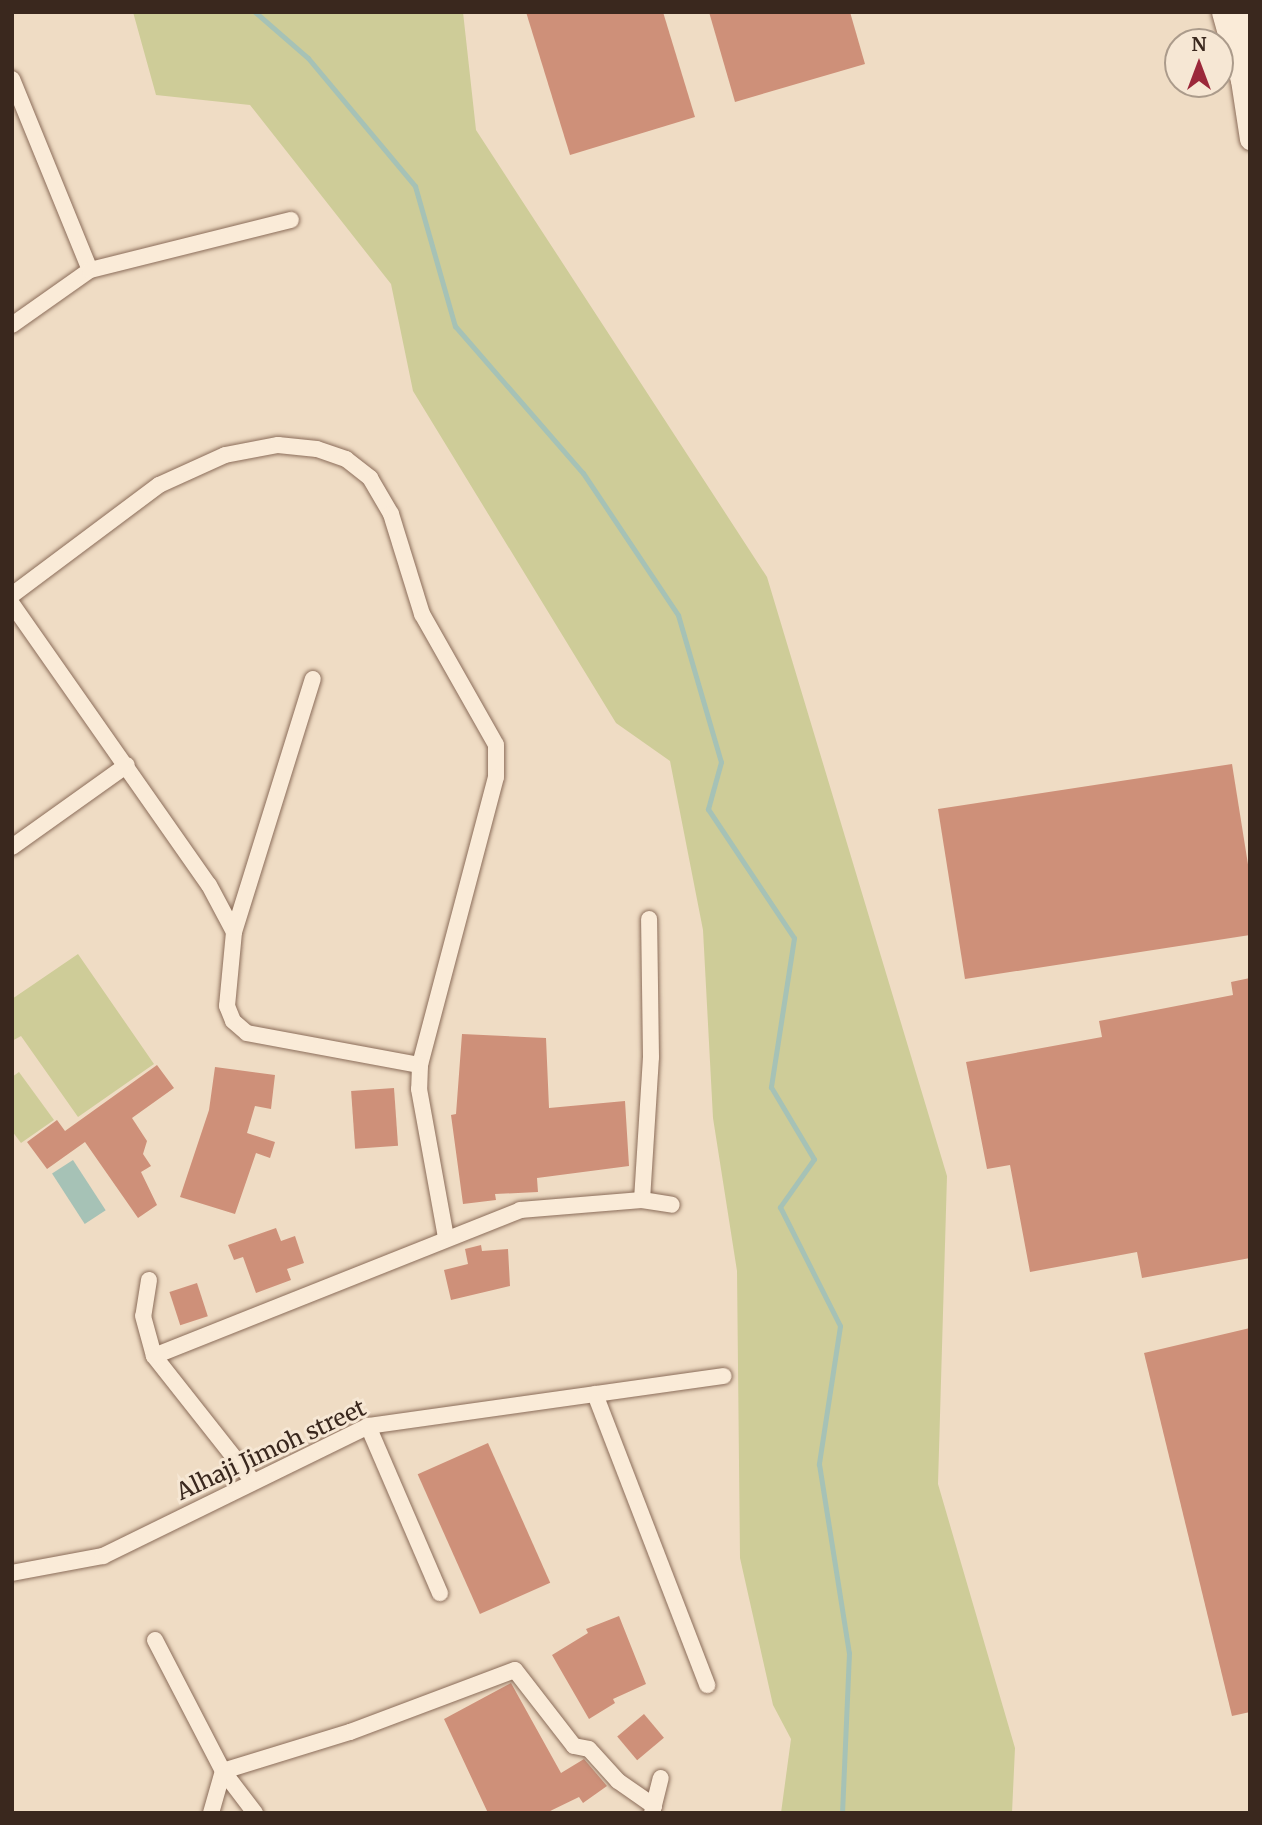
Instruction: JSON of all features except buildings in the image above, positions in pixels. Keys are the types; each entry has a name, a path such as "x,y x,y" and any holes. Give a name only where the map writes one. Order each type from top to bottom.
{"main road":[{"path":"1222,12 1241,80 1250,139"},
{"path":"1240,12 1246,42 1241,80"}],"street":[{"path":"12,79 90,270"},
{"path":"12,325 90,270 291,220"},
{"path":"12,594 159,485 225,455 278,445 317,449 346,459 370,478 391,514 422,614 496,745 496,776 421,1065 419,1089 446,1238"},
{"path":"12,604 209,885 233,932"},
{"path":"313,679 233,932 227,1006 233,1021 247,1033 421,1065"},
{"path":"12,847 127,765"},
{"path":"642,1200 651,1057 649,919"},
{"path":"154,1356 520,1210 642,1200 672,1205"},
{"path":"149,1280 143,1316 154,1356 252,1480"},
{"name":"Alhaji Jimoh street","path":"12,1573 103,1556 252,1480 368,1426 724,1376"},
{"path":"595,1394 707,1685"},
{"path":"368,1426 440,1593"},
{"path":"155,1640 223,1771 255,1813"},
{"path":"223,1771 516,1670 574,1746 589,1749 618,1781 653,1809 661,1778"},
{"path":"211,1813 223,1771"}],"shaded area":[{"path":"133,12 463,12 476,130 767,577 947,1176 938,1484 1015,1748 1012,1813 781,1813 791,1739 773,1705 740,1558 737,1271 713,1118 703,930 670,761 616,723 413,391 391,284 250,105 156,95"},
{"path":"78,954 154,1064 78,1117 21,1036 12,1041 12,999"},
{"path":"19,1072 54,1120 21,1143 12,1131 12,1077"},
{"path":"73,1160 106,1210 85,1224 52,1174"}],"waterway":[{"path":"255,12 308,58 415,186 455,326 583,473 678,615 721,762 708,809 794,938 771,1087 814,1159 780,1207 840,1326 819,1464 849,1653 842,1813"}]}
